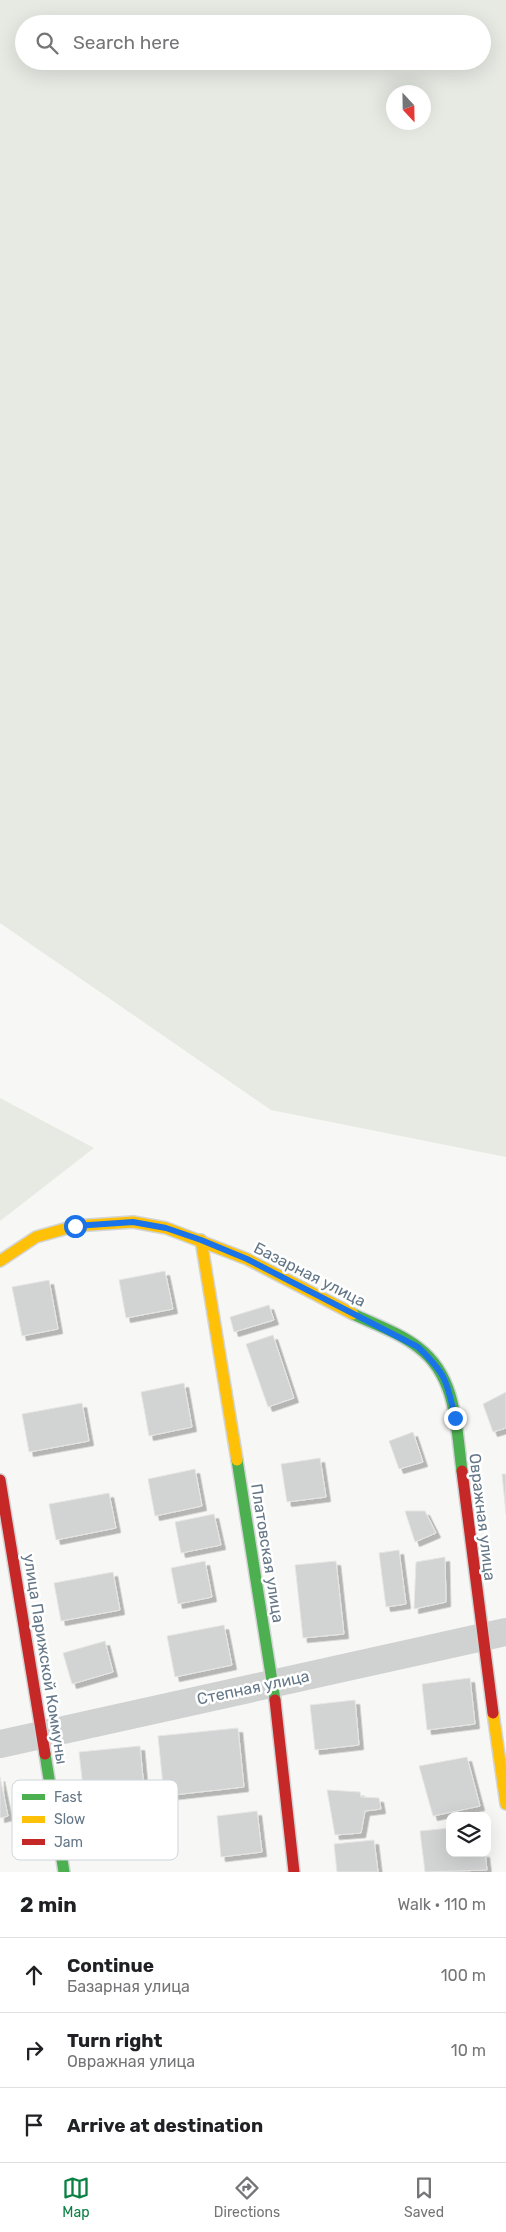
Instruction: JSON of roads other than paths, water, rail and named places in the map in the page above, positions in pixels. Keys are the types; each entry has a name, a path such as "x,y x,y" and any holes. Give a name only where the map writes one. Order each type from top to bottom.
{"street":[{"name":"Базарная улица","path":"0,1261 36,1237 75,1226 133,1222 166,1228 247,1259 418,1347 438,1366 447,1382"},
{"name":"Платовская улица","path":"201,1240 273,1683 294,1872"},
{"name":"Овражная улица","path":"447,1382 494,1635 506,1804"},
{"name":"улица Парижской Коммуны","path":"0,1480 49,1780"},
{"name":"Степная улица","path":"0,1744 494,1635"}]}
